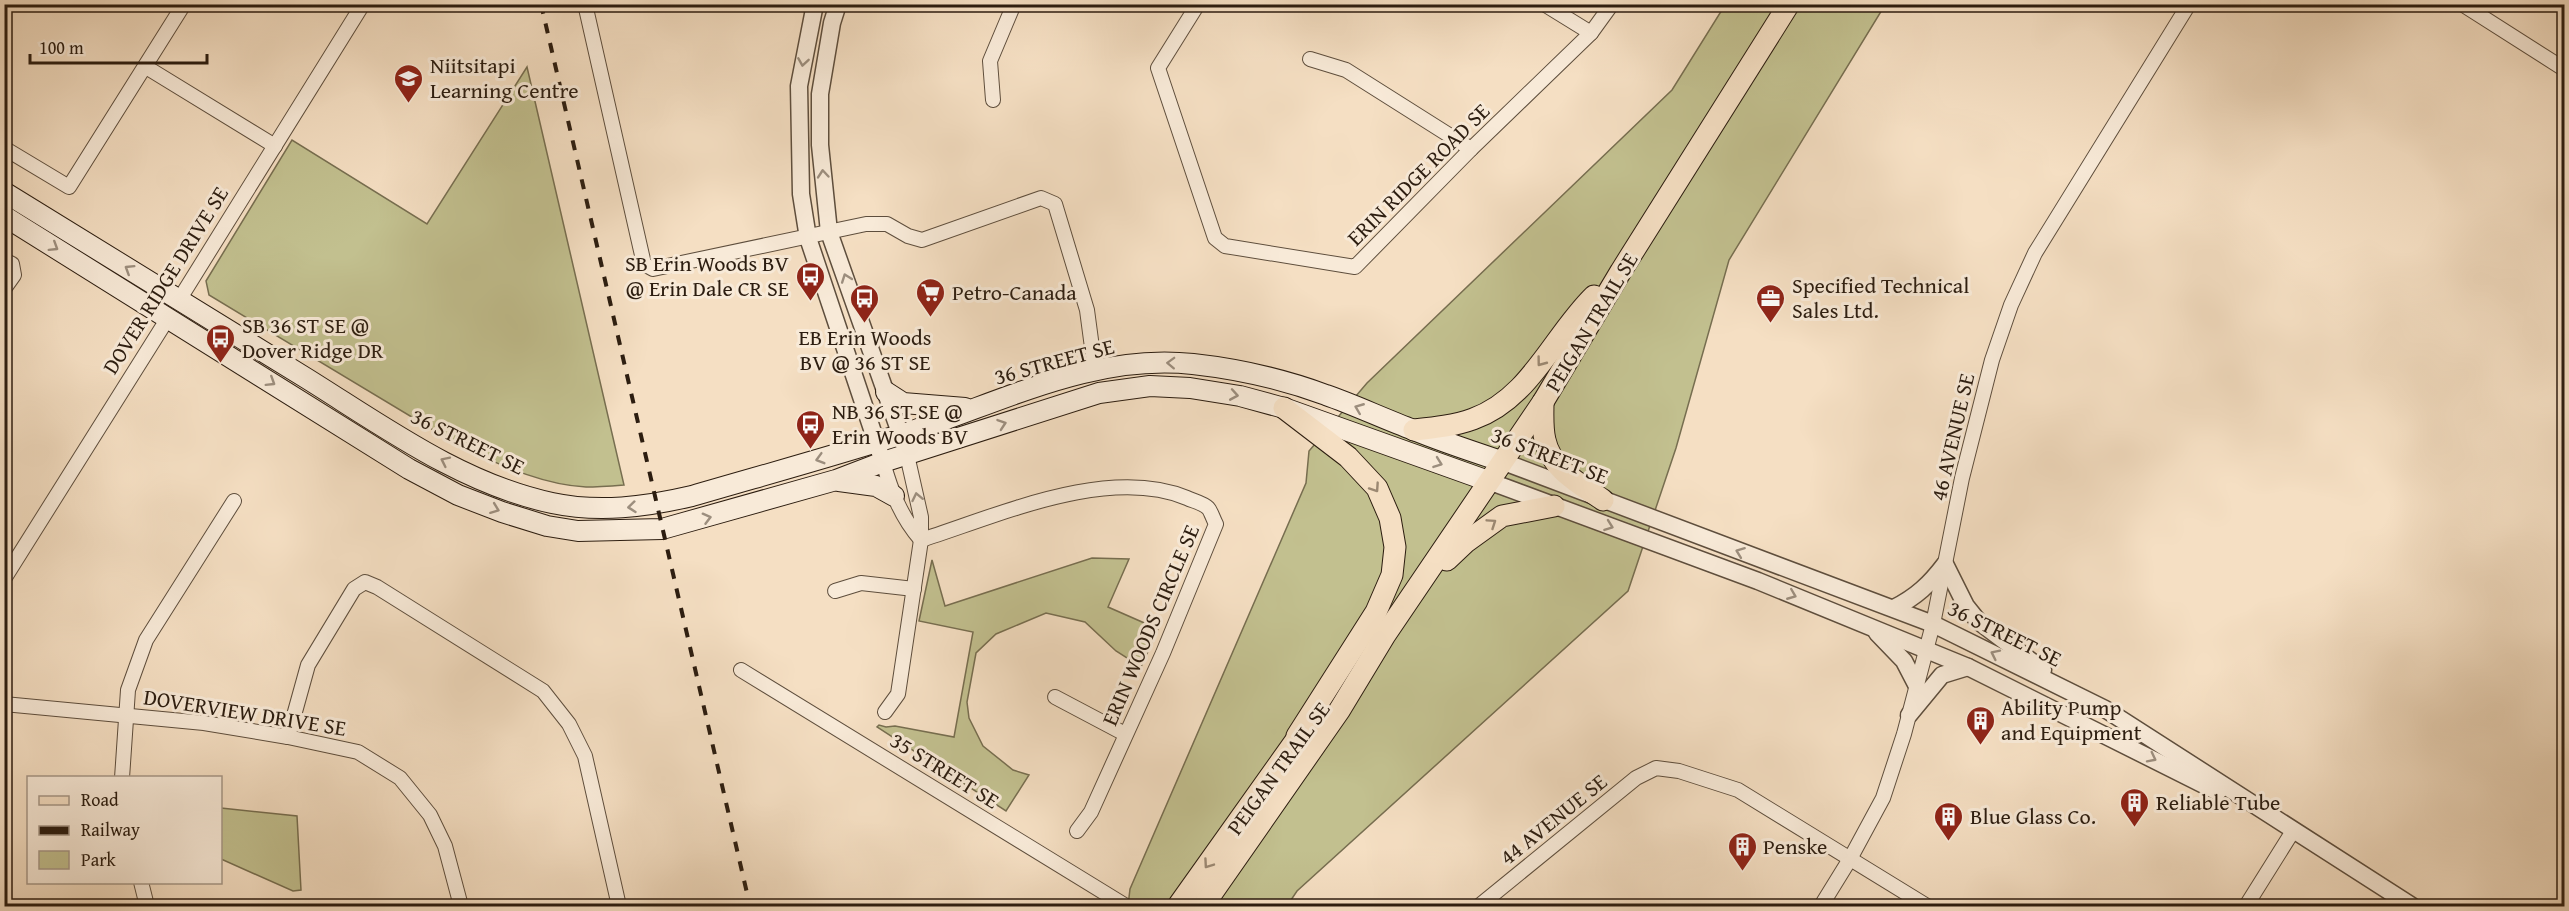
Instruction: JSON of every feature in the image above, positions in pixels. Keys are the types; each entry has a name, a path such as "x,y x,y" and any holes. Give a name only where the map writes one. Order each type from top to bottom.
{"main road":[{"name":"PEIGAN TRAIL SE","path":"1203,906 1338,711 1385,635 1491,482 1543,402 1621,271 1789,4"},
{"name":"36 STREET SE","path":"4,192 424,451 513,492 552,503 587,508 617,508 656,504 692,496 876,442 1049,382 1095,370 1148,363 1192,364 1243,372 1325,395 1504,462"},
{"name":"36 STREET SE","path":"4,216 409,469 458,495 547,526 578,531 662,529 836,480 883,462 1099,393 1150,386 1190,388 1240,396 1284,408 1491,482"},
{"path":"1414,430 1473,419 1509,398 1531,376 1586,304 1621,271"},
{"path":"886,392 903,403 973,409"},
{"path":"1543,402 1544,438 1550,455 1569,476 1603,500"},
{"path":"1284,408 1348,457 1377,488 1390,518 1395,547 1392,575 1376,612 1298,736"},
{"path":"836,480 876,486 894,496"},
{"path":"1416,589 1466,542 1502,516 1554,506"},
{"name":"PEIGAN TRAIL SE","path":"1178,906 1298,736 1385,635"}],"street":[{"path":"4,148 69,187 184,4"},
{"name":"DOVER RIDGE DRIVE SE","path":"5,577 363,4"},
{"path":"585,4 644,264 653,269 866,224 887,224 908,236 922,240 1041,198 1055,204 1087,310 1090,349 1095,370"},
{"path":"814,4 799,86 801,194 808,238 894,496 906,522 921,540"},
{"path":"838,4 831,23 820,94 820,145 829,232 901,434 921,517 921,540 898,694 885,711"},
{"path":"993,100 990,62 1014,4"},
{"name":"ERIN RIDGE ROAD SE","path":"1198,4 1158,68 1215,237 1226,246 1355,267 1471,149 1591,33 1612,4"},
{"path":"1544,4 1591,33"},
{"name":"46 AVENUE SE","path":"1821,906 1883,798 1909,716 1933,624 1962,478 1989,371 2012,305 2036,253 2189,4"},
{"path":"2462,4 2565,69"},
{"path":"1310,59 1346,70 1471,149"},
{"path":"146,67 275,146"},
{"path":"4,260 12,264 14,274 4,289"},
{"name":"36 STREET SE","path":"1504,462 1933,624 2066,690 2132,726 2412,906"},
{"name":"36 STREET SE","path":"1491,482 1758,581 1968,667 2113,738 2293,831"},
{"name":"ERIN WOODS CIRCLE SE","path":"921,540 1061,495 1108,488 1143,488 1176,494 1207,507 1216,524 1163,653 1091,812 1077,831"},
{"path":"122,776 128,690 146,640 234,501"},
{"path":"1894,608 1913,598 1931,582 1945,564 1966,606 1978,621 2066,690"},
{"path":"288,737 308,665 354,589 365,582 377,587 543,691 569,724 585,756 619,906"},
{"path":"835,591 861,583 914,589"},
{"path":"1870,626 1904,661 1917,686"},
{"path":"1909,716 1942,675 1968,667"},
{"name":"35 STREET SE","path":"741,670 1126,906"},
{"path":"1055,697 1125,734"},
{"name":"DOVERVIEW DRIVE SE","path":"4,704 125,714 288,737 358,752 400,778 430,815 445,846 460,906"},
{"name":"44 AVENUE SE","path":"1479,906 1636,778 1656,768 1679,771 1738,790 1850,859"},
{"path":"2246,906 2293,831"},
{"path":"1850,859 1927,906"},
{"path":"142,884 147,906"}],"green space":[{"path":"1725,5 1885,5 1729,260 1676,448 1628,591 1297,891 1287,906 1128,906 1130,889 1306,483 1309,451 1367,383 1672,90"},
{"path":"527,67 624,485 586,487 555,483 524,474 465,449 209,295 206,281 292,140 427,224"},
{"path":"1092,558 1129,559 1108,607 1158,629 1141,667 1116,651 1085,622 1046,613 996,634 976,653 967,702 969,718 983,746 1013,770 1029,775 1006,811 877,727 879,725 895,726 954,737 973,632 919,621 932,560 945,606"},
{"path":"222,808 297,816 301,890 293,891 222,859"}],"railway":[{"path":"541,4 750,906"}],"place":[{"name":"Niitsitapi Learning Centre","path":"409,104"},
{"name":"SB Erin Woods BV @ Erin Dale CR SE","path":"810,302"},
{"name":"Petro-Canada","path":"931,318"},
{"name":"EB Erin Woods BV @ 36 ST SE","path":"865,324"},
{"name":"Specified Technical Sales Ltd.","path":"1771,324"},
{"name":"SB 36 ST SE @ Dover Ridge DR","path":"221,364"},
{"name":"NB 36 ST SE @ Erin Woods BV","path":"811,450"},
{"name":"Ability Pump and Equipment","path":"1980,746"},
{"name":"Reliable Tube","path":"2135,828"},
{"name":"Blue Glass Co.","path":"1949,842"},
{"name":"Penske","path":"1742,872"}]}
